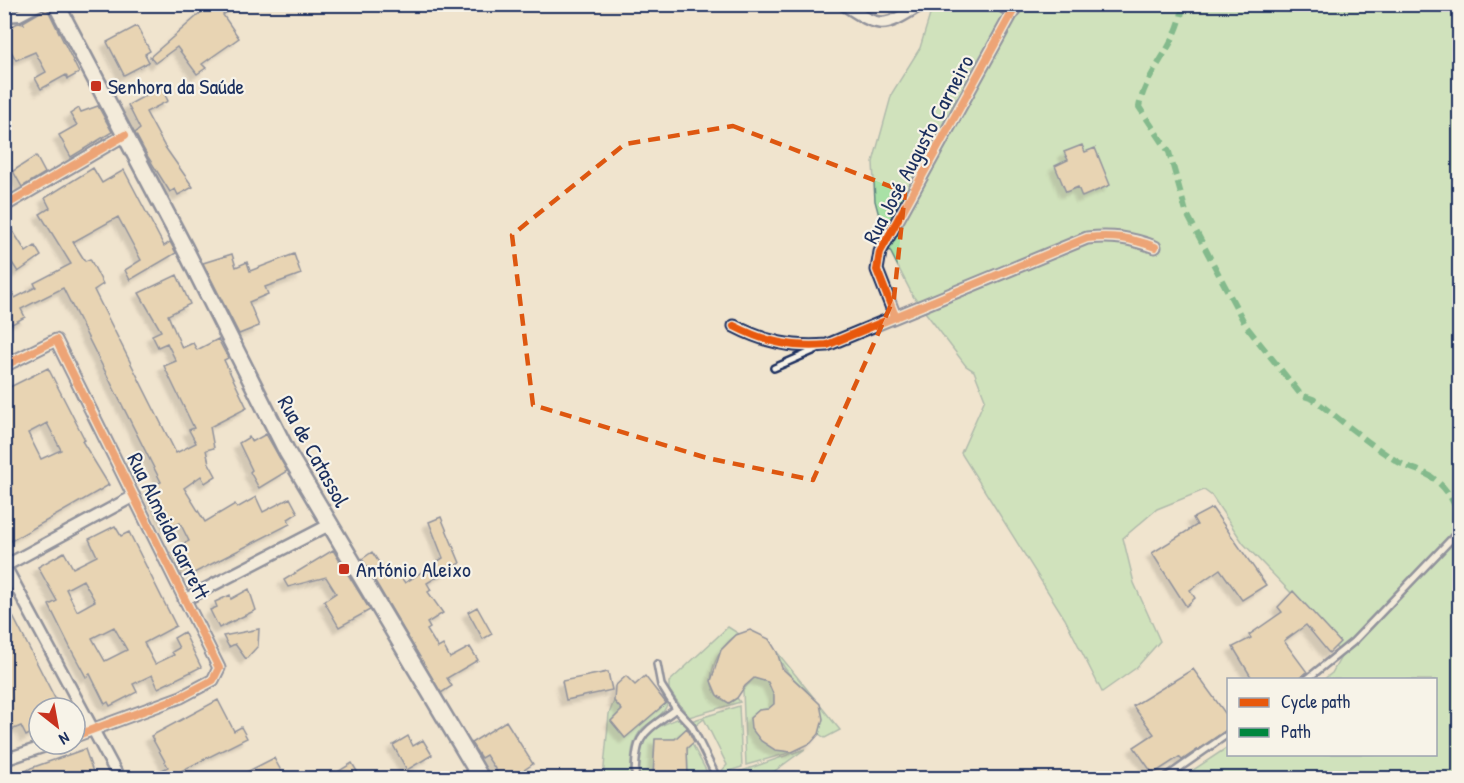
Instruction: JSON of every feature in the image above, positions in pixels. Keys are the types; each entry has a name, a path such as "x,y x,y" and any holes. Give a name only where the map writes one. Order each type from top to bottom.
{"main road":[{"name":"Rua de Catassol","path":"61,7 261,404 329,525 481,778"}],"street":[{"path":"4,16 19,15 40,4"},
{"path":"843,4 869,22 880,24 894,21 922,4"},
{"path":"999,4 1015,9"},
{"name":"Rua José Augusto Carneiro","path":"895,316 878,270 880,252 1015,9"},
{"path":"4,206 125,135"},
{"path":"734,326 777,343 801,348 827,345 1087,238 1109,235 1133,238 1155,248"},
{"name":"Rua Almeida Garrett","path":"4,366 56,340 184,600 217,661 218,674 213,680 181,697 93,729"},
{"path":"119,778 5,565 134,496"},
{"path":"184,600 329,525"},
{"path":"87,731 93,729"},
{"path":"4,760 27,752"}],"lane":[{"path":"774,368 827,345"},
{"path":"1308,678 1353,642 1460,530"},
{"path":"657,664 661,685 676,709 691,725 717,778"},
{"path":"635,778 636,748 645,732 676,709"},
{"path":"1165,778 1227,735"}],"highlighted area":[{"path":"733,126 905,192 894,298 813,480 707,458 533,405 512,235 625,144"}],"green space":[{"path":"933,5 1459,5 1459,778 1181,778 1227,748 1227,756 1437,756 1437,678 1325,678 1332,673 1342,655 1294,596 1243,543 1212,496 1204,490 1157,509 1123,538 1134,583 1160,641 1136,668 1102,692 1065,619 961,453 985,399 974,371 966,366 913,296 887,245 875,201 873,162 892,93 920,48"},
{"path":"728,627 739,634 732,638 720,652 713,670 713,687 718,696 729,703 737,698 740,702 689,717 669,690 669,682"},
{"path":"777,652 815,699 807,691 790,675"},
{"path":"754,678 768,682 774,696 774,704 768,709 759,710 750,718 755,733 764,743 792,752 746,765 743,690"},
{"path":"815,699 840,730 825,738 819,734 820,708"},
{"path":"614,701 622,710 611,721 625,738 667,702 664,710 642,729 635,741 630,778 603,778 609,714"},
{"path":"739,706 742,767 719,774 727,765 704,719 695,726 691,721"},
{"path":"677,719 688,727 675,739 655,740 653,778 639,778 641,747 644,740 655,729"},
{"path":"692,744 710,778 688,778 687,748"},
{"path":"805,749 765,778 722,778"}],"building":[{"path":"211,4 237,4 223,15 239,38 202,64 206,68 197,74 177,47 155,63 150,57"},
{"path":"47,8 79,73 68,79 66,75 41,89 35,78 46,72 35,52 16,60 4,38 4,30 18,23 24,24 23,22"},
{"path":"137,26 150,51 145,54 149,62 124,75 107,42"},
{"path":"161,87 168,101 146,112 165,147 193,187 178,195 175,189 170,192 148,157 135,133 140,129 128,105"},
{"path":"98,106 112,132 71,157 59,135 77,125 70,114 79,108 81,112"},
{"path":"1082,145 1085,152 1095,148 1110,185 1082,197 1078,187 1066,192 1055,166 1068,160 1064,152"},
{"path":"36,156 45,173 22,187 13,171"},
{"path":"93,168 102,183 124,170 164,246 170,242 176,253 130,280 125,270 141,260 118,217 73,242 85,261 90,259 103,284 94,290 176,453 196,443 189,430 194,428 164,366 176,361 167,343 158,347 152,335 161,331 139,293 177,275 190,304 168,315 182,348 193,343 197,350 218,339 228,358 224,360 247,408 210,427 214,448 206,450 209,463 216,476 205,483 201,476 184,488 205,522 235,504 237,508 256,497 263,512 290,498 298,513 288,519 290,524 192,574 189,568 186,570 175,548 189,541 180,523 169,528 162,515 149,488 161,482 63,288 21,309 25,317 12,324 4,310 4,297 13,293 15,298 36,287 34,283 71,264 40,214 50,208 45,198"},
{"path":"4,217 26,252 35,246 41,256 18,272 9,258 4,261"},
{"path":"232,254 236,267 247,262 250,271 294,254 301,274 265,287 268,294 249,302 259,326 239,334 203,263"},
{"path":"48,368 85,440 82,441 109,485 11,541 4,529 4,390","holes":["47,423 61,450 41,459 28,433"]},
{"path":"266,434 287,471 259,488 239,443 249,437 252,442"},
{"path":"1212,508 1266,585 1242,600 1220,569 1190,590 1195,598 1186,606 1152,553 1197,525 1193,518"},
{"path":"441,517 460,563 427,583 431,590 428,592 443,613 427,623 430,628 427,630 438,648 443,645 450,658 470,647 478,660 447,678 452,686 441,693 362,559 372,552 388,576 397,571 405,583 443,558 429,522"},
{"path":"115,526 121,536 129,532 176,626 144,643 155,664 174,655 172,652 179,648 174,638 184,632 201,667 158,688 152,675 133,684 137,692 110,706 108,702 105,704 90,674 86,677 49,605 57,601 38,567 64,552 73,568 97,556 89,539","holes":["83,580 95,601 77,611 66,589","114,627 127,650 105,661 92,638"]},
{"path":"333,550 370,610 339,627 324,601 336,593 326,577 288,587 284,580"},
{"path":"249,589 256,610 219,628 210,610 217,607 215,602 230,595 231,599"},
{"path":"1293,591 1340,642 1329,653 1306,625 1284,641 1307,672 1300,678 1252,678 1233,647 1251,638 1249,635 1282,612 1278,607"},
{"path":"4,599 54,696 27,696 27,735 21,726 4,733"},
{"path":"477,607 492,634 483,639 468,612"},
{"path":"259,629 258,646 246,659 235,644 229,647 223,636"},
{"path":"750,630 769,639 777,652 782,668 820,704 823,719 819,734 811,743 792,752 775,750 761,741 751,728 750,718 759,710 768,709 774,704 774,696 768,682 754,678 737,698 729,703 717,695 711,681 721,650 736,635"},
{"path":"1193,669 1225,713 1227,712 1227,730 1182,760 1179,757 1153,774 1134,747 1154,734 1133,706"},
{"path":"608,672 612,690 566,700 562,681"},
{"path":"626,676 635,685 645,676 666,703 625,738 611,721 622,710 614,701 615,686"},
{"path":"218,700 234,731 241,727 247,738 167,778 162,770 168,767 151,736"},
{"path":"506,721 533,764 521,772 525,778 501,778 486,755 481,758 471,743"},
{"path":"687,728 694,742 687,748 688,778 653,778 655,739 675,739"},
{"path":"408,736 413,746 423,740 432,755 407,770 393,745"},
{"path":"87,755 93,772 84,776 85,778 14,778 31,768 65,756"},
{"path":"274,758 285,778 235,778"},
{"path":"352,763 361,778 328,778"}],"marked path":[{"path":"1183,4 1176,32 1148,81 1139,107 1169,152 1186,212 1246,326 1301,395 1313,399 1395,460 1434,479 1449,495 1460,519"}],"cycle path":[{"path":"895,316 877,270 880,252 1017,4"},
{"path":"4,206 125,135"},
{"path":"734,326 779,343 802,346 827,345 1087,238 1121,238 1155,247"},
{"path":"4,366 56,340 219,668 213,680 181,697 87,732"}],"place":[{"name":"Senhora da Saúde","path":"96,86"},
{"name":"António Aleixo","path":"344,569"}]}
